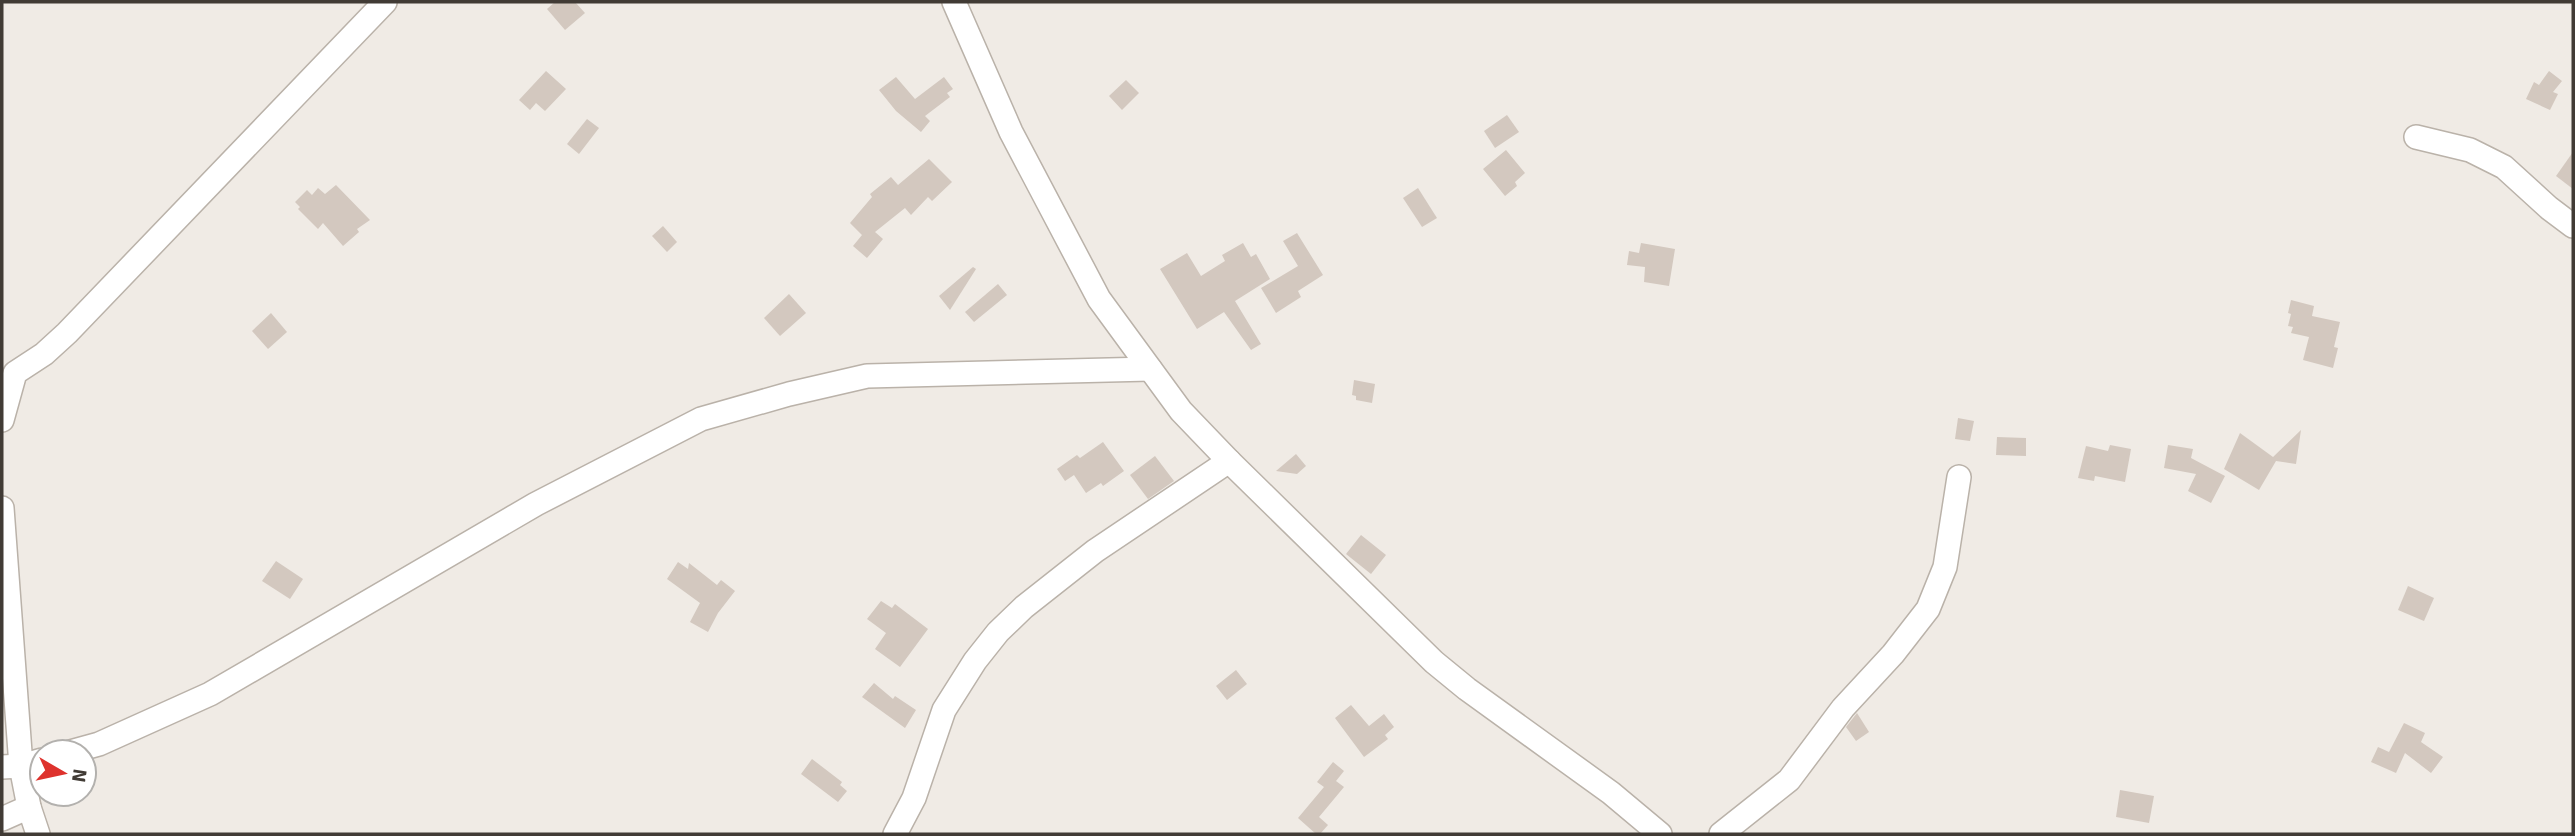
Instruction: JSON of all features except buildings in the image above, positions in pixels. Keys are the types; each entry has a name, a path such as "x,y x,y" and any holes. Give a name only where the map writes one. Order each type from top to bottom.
{"street":[{"path":"2,420 8,374 44,355 67,333 385,2"},
{"path":"954,2 1011,132 1099,299 1181,411 1434,662 1611,793 1660,834"},
{"path":"2416,137 2470,150 2504,167 2573,226"},
{"path":"98,744 210,694 536,504 701,419 789,394 867,376 1150,369"},
{"path":"895,834 914,798 944,710 975,661 998,632 1024,607 1096,551 1229,461"},
{"path":"1721,834 1789,780 1843,708 1893,654 1928,609 1945,567 1959,477"},
{"path":"2,508 22,764 28,801"},
{"path":"2,819 28,807"},
{"path":"29,808 38,834"}]}
